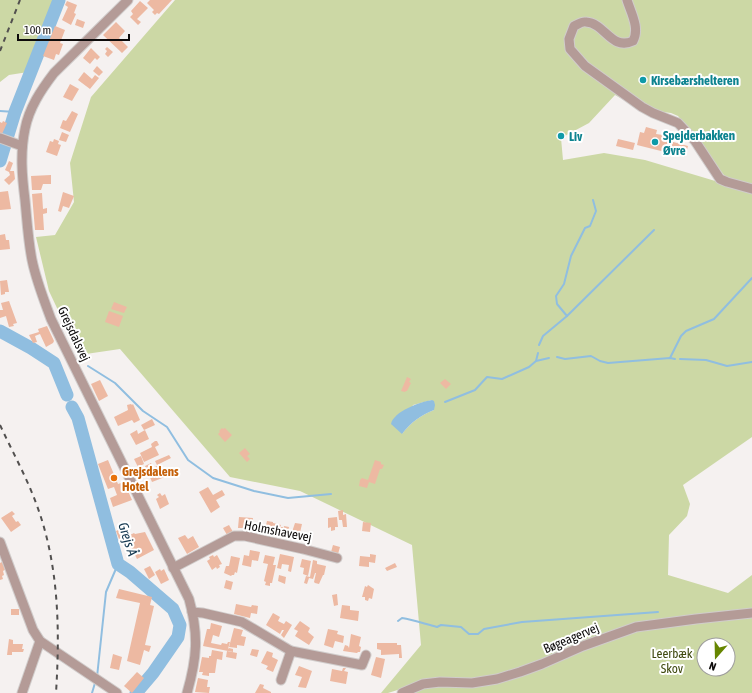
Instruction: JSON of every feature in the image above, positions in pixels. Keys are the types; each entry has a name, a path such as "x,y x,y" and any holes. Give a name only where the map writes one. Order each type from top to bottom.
{"street":[{"name":"Grejsdalsvej","path":"128,0 54,73 45,84 31,109 25,129 21,163 32,262 51,318 188,599 192,612 196,638 196,657 187,693"},
{"path":"628,0 636,30 636,36 633,41 625,44 616,42 594,24 585,21 574,26 569,39 570,49 585,66 642,107 653,114 678,123 695,141 720,179 752,189"},
{"path":"1,138 22,146"},
{"name":"Holmshavevej","path":"173,568 234,536 245,536 337,558"},
{"path":"0,542 33,630 40,641 117,693"},
{"path":"192,612 242,622 291,651 362,665 366,655"},
{"name":"Bøgeagervej","path":"402,693 424,684 440,682 472,683 497,679 542,664 583,646 636,627 696,618 752,613"},
{"path":"22,693 40,641"},
{"path":"281,680 291,651"}],"green space":[{"path":"0,0 55,0 28,72 9,75 0,82"},
{"path":"175,0 752,0 752,185 727,179 678,116 671,113 640,109 615,95 589,123 561,138 563,160 604,153 645,160 752,192 752,437 683,485 690,504 687,516 669,535 668,575 728,593 752,575 752,609 628,626 566,648 545,659 500,674 476,678 432,679 388,693 381,693 421,645 412,545 300,491 230,477 120,349 79,355 49,291 36,237 55,235 74,202 70,163 91,97","holes":["432,400 434,410 416,419 402,434 413,405"]},
{"name":"Leerbæk Skov","path":"752,617 752,693 411,693 425,688 456,686 475,687 499,683 599,644 640,631"}],"water":[{"path":"432,400 434,401 435,405 434,410 416,419 402,434 391,424 393,419 402,411"}],"building":[{"path":"150,0 172,0 159,14 157,13 155,15 152,12 154,10 147,3"},
{"path":"67,1 77,5 74,13 76,14 71,25 62,20 68,7 65,5"},
{"path":"140,1 148,8 137,19 141,22 138,25 130,17 133,14 131,11"},
{"path":"77,19 85,22 83,28 75,25"},
{"path":"116,22 125,31 119,38 128,47 122,53 103,35"},
{"path":"55,26 65,30 60,43 63,44 59,55 56,54 54,60 43,56"},
{"path":"107,47 113,52 108,57 105,54 107,51 105,49"},
{"path":"91,48 100,57 97,60 95,58 90,64 83,58"},
{"path":"97,66 103,72 99,76 93,71"},
{"path":"84,72 92,79 95,75 99,78 90,89 78,80"},
{"path":"70,84 79,89 72,101 63,97"},
{"path":"72,111 78,114 70,132 60,128 63,120 66,121"},
{"path":"3,121 7,123 2,134 0,133 0,122 2,123"},
{"name":"Spejderbakken Øvre","path":"646,127 657,130 656,134 663,135 662,139 688,146 685,157 637,145 640,132 644,133"},
{"path":"62,132 69,135 66,142 59,140"},
{"path":"54,139 59,141 58,144 61,145 57,156 46,152 50,141 53,142"},
{"path":"618,139 635,143 633,150 616,146"},
{"path":"9,161 13,163 10,171 14,171 15,179 9,185 4,180 10,175 9,172 5,170"},
{"path":"51,175 51,184 43,184 41,190 32,190 31,176"},
{"path":"8,191 11,209 0,210 0,192"},
{"path":"63,192 74,196 69,208 63,206 61,212 58,211"},
{"path":"42,193 43,209 47,208 47,213 43,214 44,230 35,230 32,194"},
{"path":"5,234 6,240 9,240 10,249 0,250 0,235"},
{"path":"7,280 9,292 5,292 5,294 1,295 0,281"},
{"path":"9,301 17,323 13,324 14,326 9,327 6,316 0,318 0,310 3,310 1,303"},
{"path":"114,302 127,307 124,313 111,309"},
{"path":"109,311 123,316 119,327 105,322"},
{"path":"47,326 54,341 53,343 46,347 40,334 35,336 37,342 33,343 29,335 39,332 38,329"},
{"path":"407,377 411,379 409,382 411,383 407,391 401,391"},
{"path":"445,379 451,384 446,389 440,383"},
{"path":"100,380 108,396 99,401 91,384"},
{"path":"133,404 140,420 134,423 132,420 118,426 114,417 128,410 127,405"},
{"path":"152,419 155,425 144,430 141,425"},
{"path":"222,428 225,428 232,435 225,442 218,434"},
{"path":"137,430 138,434 145,430 149,439 136,445 130,434"},
{"path":"157,441 159,445 155,447 159,455 144,462 140,453 152,447 151,444"},
{"path":"245,448 250,454 247,456 250,459 247,462 239,453"},
{"path":"169,455 171,458 157,465 155,461"},
{"path":"141,456 144,464 138,467 134,459"},
{"path":"108,460 118,484 124,482 132,500 113,507 110,498 117,495 114,487 108,489 98,464"},
{"path":"375,460 384,465 382,469 380,469 375,484 369,482 367,488 359,486 362,478 368,480"},
{"path":"151,463 153,468 161,464 165,477 152,482 145,466"},
{"path":"208,487 213,495 222,490 225,495 216,500 220,507 211,513 199,492"},
{"path":"160,493 162,496 165,494 169,504 160,509 156,499 159,497 157,495"},
{"path":"343,510 343,515 346,514 347,527 343,527 342,520 339,520 338,511"},
{"path":"12,511 15,514 12,516 16,522 18,521 21,525 11,532 1,518"},
{"path":"239,517 253,518 252,528 238,528"},
{"path":"337,517 338,527 335,527 335,530 331,531 331,527 328,528 328,518"},
{"path":"267,521 281,525 280,527 283,527 282,534 265,532 266,530 262,529 263,525 266,525"},
{"path":"363,522 371,523 370,532 362,531"},
{"path":"295,523 302,524 299,537 291,535"},
{"path":"229,525 233,532 227,535 223,528"},
{"path":"284,526 289,527 288,535 283,534"},
{"path":"123,528 127,535 119,539 116,531"},
{"path":"145,532 154,550 137,559 126,537 134,533"},
{"path":"185,535 188,539 193,536 199,547 187,554 178,538"},
{"path":"333,545 340,547 338,554 331,552"},
{"path":"250,550 260,552 258,561 252,560 251,567 242,565 244,555 249,556"},
{"path":"280,554 294,557 291,572 288,571 289,565 282,564 281,569 277,568"},
{"path":"370,554 376,555 375,563 369,562 369,567 359,566 360,556 370,557"},
{"path":"213,555 214,557 217,555 222,564 219,565 220,567 217,569 216,567 212,570 207,561 210,559 209,557"},
{"path":"265,555 275,557 273,565 276,565 270,586 265,585 266,582 264,581 268,564 263,563"},
{"path":"231,556 240,558 237,573 235,572 234,575 231,576 224,573 226,566 229,566"},
{"path":"302,559 311,561 308,576 303,574 304,568 300,567"},
{"path":"313,560 317,561 317,564 326,566 324,575 319,584 314,582 315,573 313,579 309,578 307,584 304,583 306,576 310,577"},
{"path":"2,562 6,569 3,571 3,579 0,580 0,563"},
{"path":"395,563 397,567 387,571 385,568"},
{"path":"150,566 155,575 149,579 144,569"},
{"path":"160,569 161,571 164,569 169,580 161,584 155,572"},
{"path":"279,575 286,577 285,584 278,581"},
{"path":"226,580 233,582 231,590 224,588"},
{"path":"368,585 374,589 372,599 369,598 368,601 365,600 365,597 362,597 365,586 367,587"},
{"path":"119,589 152,597 150,605 154,606 145,645 151,646 149,652 144,650 140,665 127,661 140,603 116,598"},
{"path":"337,594 338,605 334,606 332,595"},
{"path":"236,604 251,607 252,605 258,606 257,614 251,613 250,618 234,614"},
{"path":"342,605 350,606 350,610 359,611 358,621 340,618"},
{"path":"11,609 19,609 19,615 11,615"},
{"path":"273,613 280,617 278,621 284,624 286,621 292,625 284,638 281,635 284,630 282,630 280,634 266,625"},
{"path":"300,621 310,628 308,632 314,637 309,645 295,636 298,631 294,629"},
{"path":"211,623 222,626 219,637 213,635 211,643 221,645 222,643 227,644 230,642 228,649 233,649 233,652 203,646 207,629 210,629"},
{"path":"234,628 243,630 241,636 246,637 244,646 237,645 237,648 229,647"},
{"path":"328,629 338,631 337,634 344,636 343,643 335,641 333,648 324,645"},
{"path":"351,634 361,637 359,646 361,647 360,652 343,651 345,645 349,648"},
{"path":"9,639 13,640 13,644 23,644 23,652 12,652 12,655 7,655"},
{"path":"377,643 397,643 397,645 401,645 402,658 399,658 399,654 381,655 381,650 377,649"},
{"path":"252,649 259,650 257,657 250,655"},
{"path":"212,650 223,652 222,660 217,659 215,673 209,673 209,676 202,675 203,672 199,672 202,657 209,658"},
{"path":"227,651 237,653 236,659 226,657"},
{"path":"267,651 273,653 272,657 278,660 273,672 266,669 268,666 261,663"},
{"path":"113,654 122,657 119,670 110,668"},
{"path":"376,657 385,659 381,678 371,675"},
{"path":"299,666 312,671 306,688 298,687 302,677 295,675"},
{"path":"343,668 346,668 344,671 348,672 346,684 330,681 332,669 342,671"},
{"path":"137,672 144,678 132,693 124,686"},
{"path":"198,678 208,680 207,687 210,687 209,693 195,692"},
{"path":"260,684 264,685 263,688 271,693 255,693"}],"waterway":[{"name":"Grejs Å","path":"0,161 15,112 59,0"},
{"path":"0,111 15,112"},
{"path":"539,345 543,336 567,316 557,304 556,296 564,284 571,256 585,228 590,226 596,211 593,200"},
{"path":"567,316 654,230"},
{"path":"670,358 681,336 686,331 714,319 752,278"},
{"name":"Grejs Å","path":"0,331 54,363 67,395"},
{"path":"536,361 538,353"},
{"path":"557,357 565,359 591,356 608,363 670,358 675,359"},
{"path":"445,402 475,390 487,377 502,379 529,367 536,361 549,358"},
{"path":"680,359 706,360 727,366 752,362"},
{"path":"88,366 115,383 143,411 167,427 188,460 213,478 254,491 288,498 331,494"},
{"name":"Grejs Å","path":"72,407 78,418 118,564 130,572 173,609 180,625 178,637 153,673 136,693"},
{"path":"97,677 106,592 118,564"},
{"path":"398,621 402,618 437,627 441,625 461,627 469,634 478,634 484,629 522,622 658,612"},
{"path":"92,693 95,683"}],"railway":[{"path":"0,51 20,0"},
{"path":"0,425 36,503 44,526 49,549 56,597 58,645 56,693"}],"place":[{"name":"Kirsebærshelteren","path":"643,80"},
{"name":"Liv","path":"561,136"},
{"name":"Spejderbakken Øvre","path":"655,142"},
{"name":"Grejsdalens Hotel","path":"114,478"}]}
